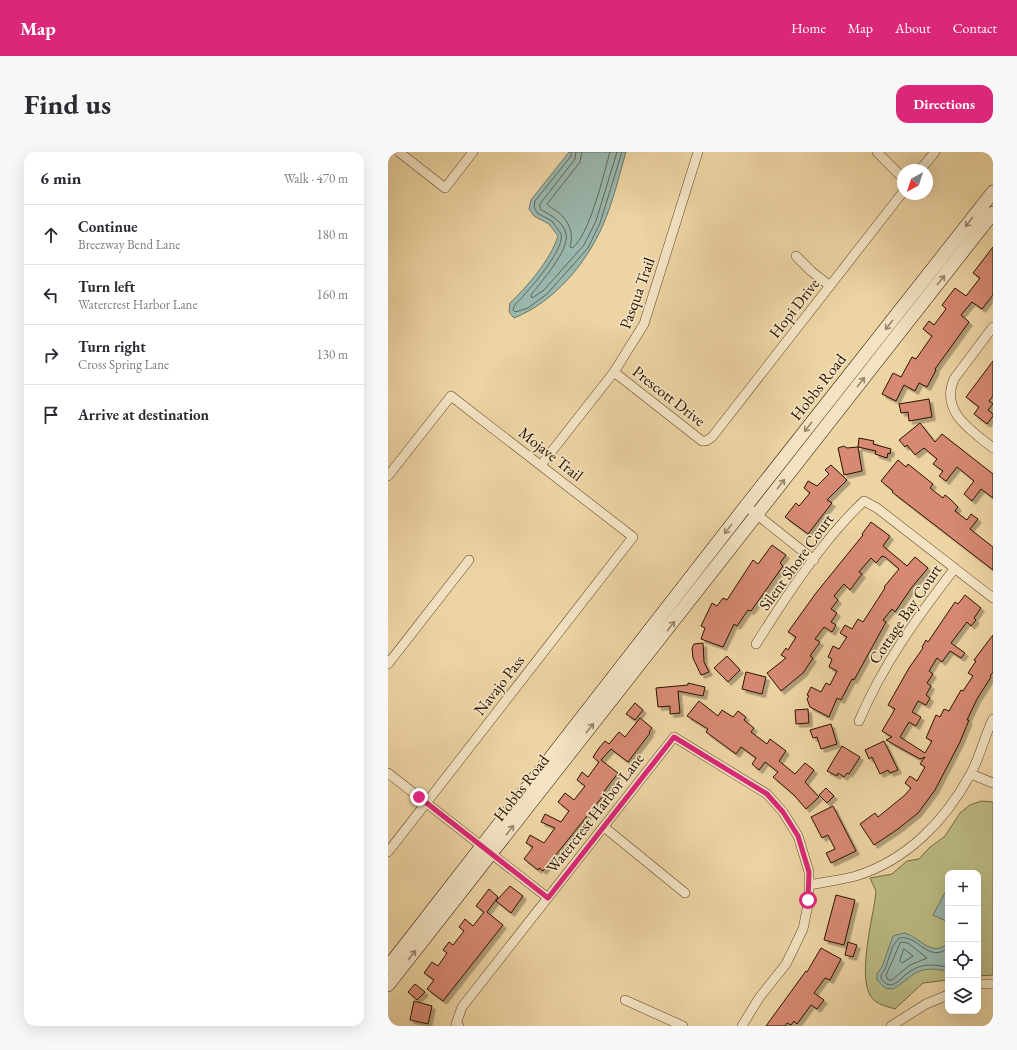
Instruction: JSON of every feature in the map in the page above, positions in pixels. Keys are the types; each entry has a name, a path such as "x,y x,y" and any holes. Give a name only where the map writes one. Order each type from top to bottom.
{"street":[{"path":"399,152 445,188 473,152"},
{"name":"Pasqua Trail","path":"541,465 614,372 632,346 644,324 698,152"},
{"path":"877,152 897,172"},
{"path":"925,164 935,152"},
{"name":"Hobbs Road","path":"388,985 670,604 993,192"},
{"name":"Hopi Drive","path":"706,441 712,437 897,200"},
{"name":"Hobbs Road","path":"388,966 487,850 681,613 993,213"},
{"path":"796,256 811,271 830,286"},
{"path":"993,327 954,379 950,387 950,402 961,421 993,448"},
{"name":"Prescott Drive","path":"614,372 702,441 706,441"},
{"name":"Mojave Trail","path":"388,476 451,396 633,537"},
{"name":"Silent Shore Court","path":"756,644 777,611 814,560 850,514 864,501 877,508 955,568"},
{"path":"746,506 814,560"},
{"name":"Navajo Pass","path":"388,852 633,537"},
{"path":"388,664 469,560"},
{"path":"955,568 993,598"},
{"name":"Cottage Bay Court","path":"859,721 870,696 904,636 955,568"},
{"path":"670,604 681,613"},
{"path":"742,1026 759,998 786,964 802,929 808,900 808,885 856,876 877,868 899,856 921,839 942,819 971,774 993,719"},
{"name":"Watercrest Harbor Lane","path":"457,1025 462,1007 674,737 767,794 783,812 798,836 809,872 808,885"},
{"path":"388,773 548,898"},
{"path":"971,774 993,784"},
{"path":"604,827 685,893"},
{"path":"981,984 993,984"},
{"path":"891,1026 926,1004 945,996"},
{"path":"625,1000 683,1026"}],"green space":[{"path":"981,801 993,802 993,975 981,976 981,870 945,870 945,980 923,983 895,1009 879,1004 869,994 865,968 868,937 876,891 870,878 892,874 907,861 919,859 929,848 945,836 960,813 970,805"}],"water":[{"path":"569,152 626,152 607,216 588,254 555,292 529,311 514,318 509,312 510,303 538,272 555,245 558,236 549,224 534,216 529,209 531,200"},
{"path":"945,893 945,921 933,915"},
{"path":"904,933 931,948 937,949 945,944 945,970 930,969 921,971 911,976 893,989 885,988 877,980 877,974 882,967 893,936"}],"building":[{"path":"993,247 993,295 982,309 972,302 961,315 969,322 935,369 936,370 927,387 919,383 915,391 904,385 896,401 882,394 893,373 901,377 912,357 916,359 932,336 923,329 929,321 934,325 946,309 942,305 955,288 966,296 980,278 973,273"},
{"path":"993,361 993,396 989,401 993,404 988,410 993,414 993,416 987,424 974,414 979,407 966,397"},
{"path":"929,399 932,417 909,421 908,412 901,413 899,404"},
{"path":"920,423 935,442 942,434 993,474 993,498 981,489 972,501 964,494 974,481 957,467 946,481 939,476 943,471 933,464 937,459 924,448 915,455 907,445 905,447 899,440"},
{"path":"859,438 874,441 873,444 891,449 887,458 875,454 876,451 858,447"},
{"path":"844,446 847,448 858,447 862,471 844,475 838,448"},
{"path":"898,460 906,467 908,464 933,484 930,488 943,498 945,495 950,499 958,507 955,511 967,520 971,514 978,519 970,529 993,547 993,570 892,492 893,491 881,481"},
{"path":"831,465 847,480 827,500 832,503 808,534 785,517 796,503 799,506 810,493 804,488 808,481 817,486 829,474 825,470"},
{"path":"871,522 890,536 883,546 907,566 915,557 928,568 912,587 895,612 892,609 883,620 886,622 854,680 852,679 841,700 837,698 829,717 810,707 807,699 809,696 807,695 811,687 821,692 826,683 830,685 837,671 829,667 832,659 828,657 833,646 839,649 847,637 840,633 845,625 852,629 858,619 863,622 885,588 884,587 899,569 885,557 882,556 876,563 871,558 859,572 862,574 850,590 844,584 834,596 838,600 831,609 837,613 831,622 836,625 832,632 824,627 815,639 820,642 810,656 813,658 803,673 781,691 767,673 786,658 781,655 786,648 788,650 796,637 788,632 816,593 863,535 862,534"},
{"path":"772,545 786,555 780,563 783,566 751,611 748,610 737,626 734,624 723,647 701,639 705,628 701,626 712,603 717,606 723,598 727,600 753,560 758,564"},
{"path":"965,595 981,608 974,618 976,620 971,626 967,622 951,643 965,653 961,658 950,651 942,662 937,658 929,671 933,674 927,683 931,686 926,695 930,698 926,705 918,701 912,712 921,717 916,726 909,722 900,737 925,753 932,741 926,738 936,715 940,717 944,709 949,711 961,690 963,691 973,676 968,673 976,661 974,660 993,635 993,672 977,699 967,720 969,720 960,742 935,790 918,813 874,845 860,824 875,813 878,817 905,795 911,788 905,783 910,776 917,781 925,767 920,764 925,757 920,759 886,740 892,737 882,731 895,709 888,705 909,668 923,648 922,647 926,640 928,642 955,602 958,604"},
{"path":"703,643 704,662 709,672 701,675 693,658 692,648 694,644"},
{"path":"727,656 740,670 728,682 714,668"},
{"path":"746,672 766,677 762,694 742,689"},
{"path":"688,683 705,687 703,696 678,691 680,713 670,714 670,706 658,707 656,688 688,685"},
{"path":"699,701 718,716 722,710 733,717 738,711 746,717 744,720 754,728 751,732 767,744 770,739 786,751 779,761 795,774 805,763 814,770 805,782 819,797 806,809 794,795 773,777 778,772 765,762 759,770 752,764 756,758 741,747 736,754 706,732 708,729 687,716"},
{"path":"635,703 643,710 635,720 626,714"},
{"path":"808,709 809,723 796,724 795,710"},
{"path":"640,718 652,728 649,732 650,733 628,762 611,749 601,760 618,773 602,794 603,796 543,871 539,868 538,870 524,859 533,847 526,843 530,835 544,843 555,828 541,822 545,814 561,822 569,811 558,802 565,793 574,800 585,786 577,780 582,772 588,777 599,762 593,757 599,748 605,741 609,744 619,732 625,737"},
{"path":"831,724 837,744 821,749 817,737 813,738 810,730"},
{"path":"884,741 898,770 890,773 888,770 880,774 872,757 869,759 865,750"},
{"path":"842,746 860,757 849,774 847,773 844,777 838,773 837,776 827,771"},
{"path":"826,788 834,796 827,803 819,795"},
{"path":"833,806 856,851 831,863 826,853 835,849 828,835 822,838 811,817"},
{"path":"510,886 523,896 511,913 496,901"},
{"path":"489,889 498,897 487,912 503,925 443,1001 427,989 434,980 424,973 432,962 438,966 447,953 443,950 449,942 453,945 464,931 459,927 465,919 473,926 484,912 476,906"},
{"path":"836,895 855,900 844,945 824,940"},
{"path":"848,942 857,945 853,957 845,955"},
{"path":"821,948 841,959 830,980 825,978 814,993 824,1000 817,1009 811,1005 797,1024 794,1021 791,1025 787,1023 785,1026 766,1026 806,971 807,972"},
{"path":"415,984 425,992 417,1000 408,992"},
{"path":"414,1001 432,1006 428,1024 410,1020"}],"route":[{"path":"419,797 548,898 674,737 767,794 783,812 798,836 809,872 808,900"}]}
